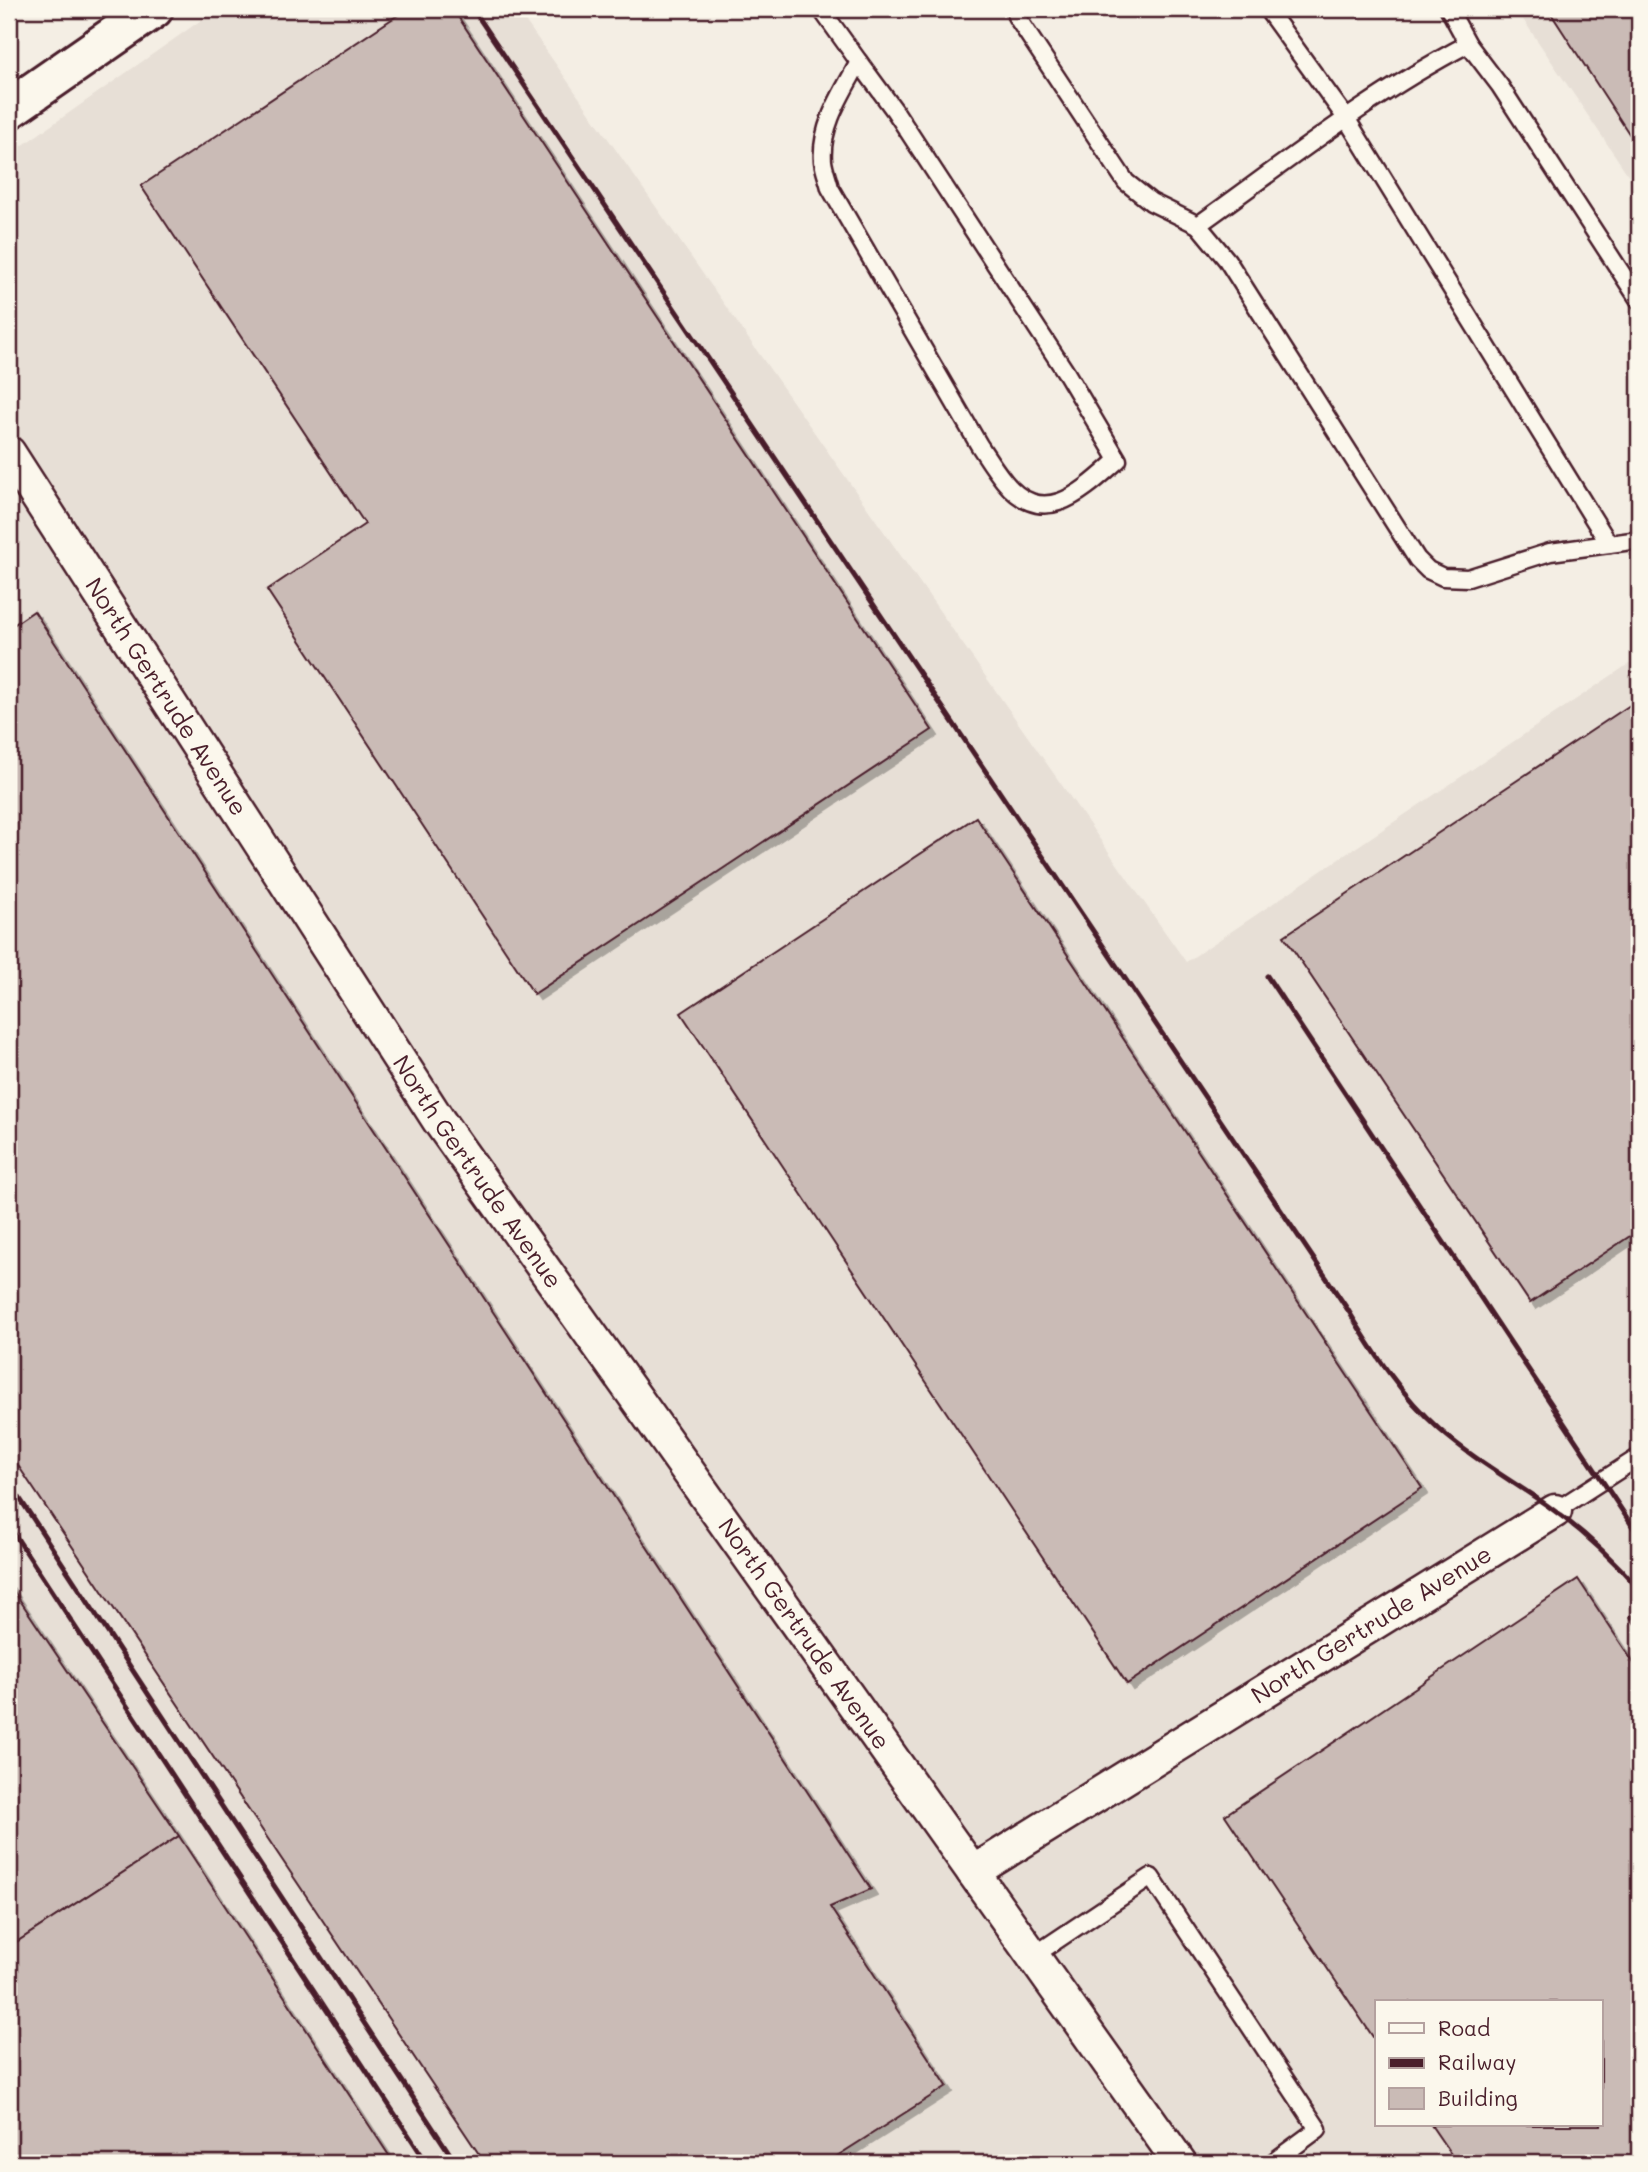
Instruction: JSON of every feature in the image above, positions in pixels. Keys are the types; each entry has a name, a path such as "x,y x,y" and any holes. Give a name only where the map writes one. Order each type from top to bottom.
{"main road":[{"path":"9,109 153,9"}],"street":[{"name":"North Gertrude Avenue","path":"9,453 439,1121 1180,2163"},
{"name":"North Gertrude Avenue","path":"973,1872 1555,1511"}],"lane":[{"path":"821,9 895,111 1067,374 1118,460 1083,491 1063,503 1040,504 1022,498 1004,482 979,445 830,188 823,162 824,145 832,112 859,62"},
{"path":"1267,9 1346,118 1609,544"},
{"path":"1449,9 1468,44 1500,86 1639,300"},
{"path":"1016,16 1126,182 1151,202 1198,225 1227,260 1417,559 1428,570 1443,577 1468,578 1550,552 1639,541"},
{"path":"1198,225 1346,118 1419,70 1468,44"},
{"path":"1555,1511 1639,1457"},
{"path":"1033,1956 1151,1877 1318,2129 1272,2163"}],"shaded area":[{"path":"217,9 517,9 1186,962 1639,657 1639,2163 9,2163 9,155"},
{"path":"1516,9 1639,9 1639,191"}],"building":[{"path":"407,9 453,9 932,730 534,994 267,590 365,524 141,186"},
{"path":"1548,9 1639,9 1639,149"},
{"path":"34,611 871,1889 830,1907 947,2086 826,2163 485,2163 9,1452 9,628"},
{"path":"1639,699 1639,1230 1530,1303 1284,936"},
{"path":"976,817 1422,1488 1127,1684 681,1013"},
{"path":"1578,1579 1639,1671 1639,2163 1457,2163 1432,2126 1602,2126 1602,2000 1375,2000 1375,2040 1225,1815"},
{"path":"9,1584 179,1836 9,1947"},
{"path":"179,1836 394,2163 9,2163 9,1947"}],"railway":[{"path":"473,9 1389,1373 1412,1402 1439,1429 1573,1525 1607,1555 1639,1589"},
{"path":"1267,976 1639,1536"},
{"path":"9,1482 456,2163"},
{"path":"9,1526 427,2163"},
{"path":"1632,1617 1639,1627"}]}
